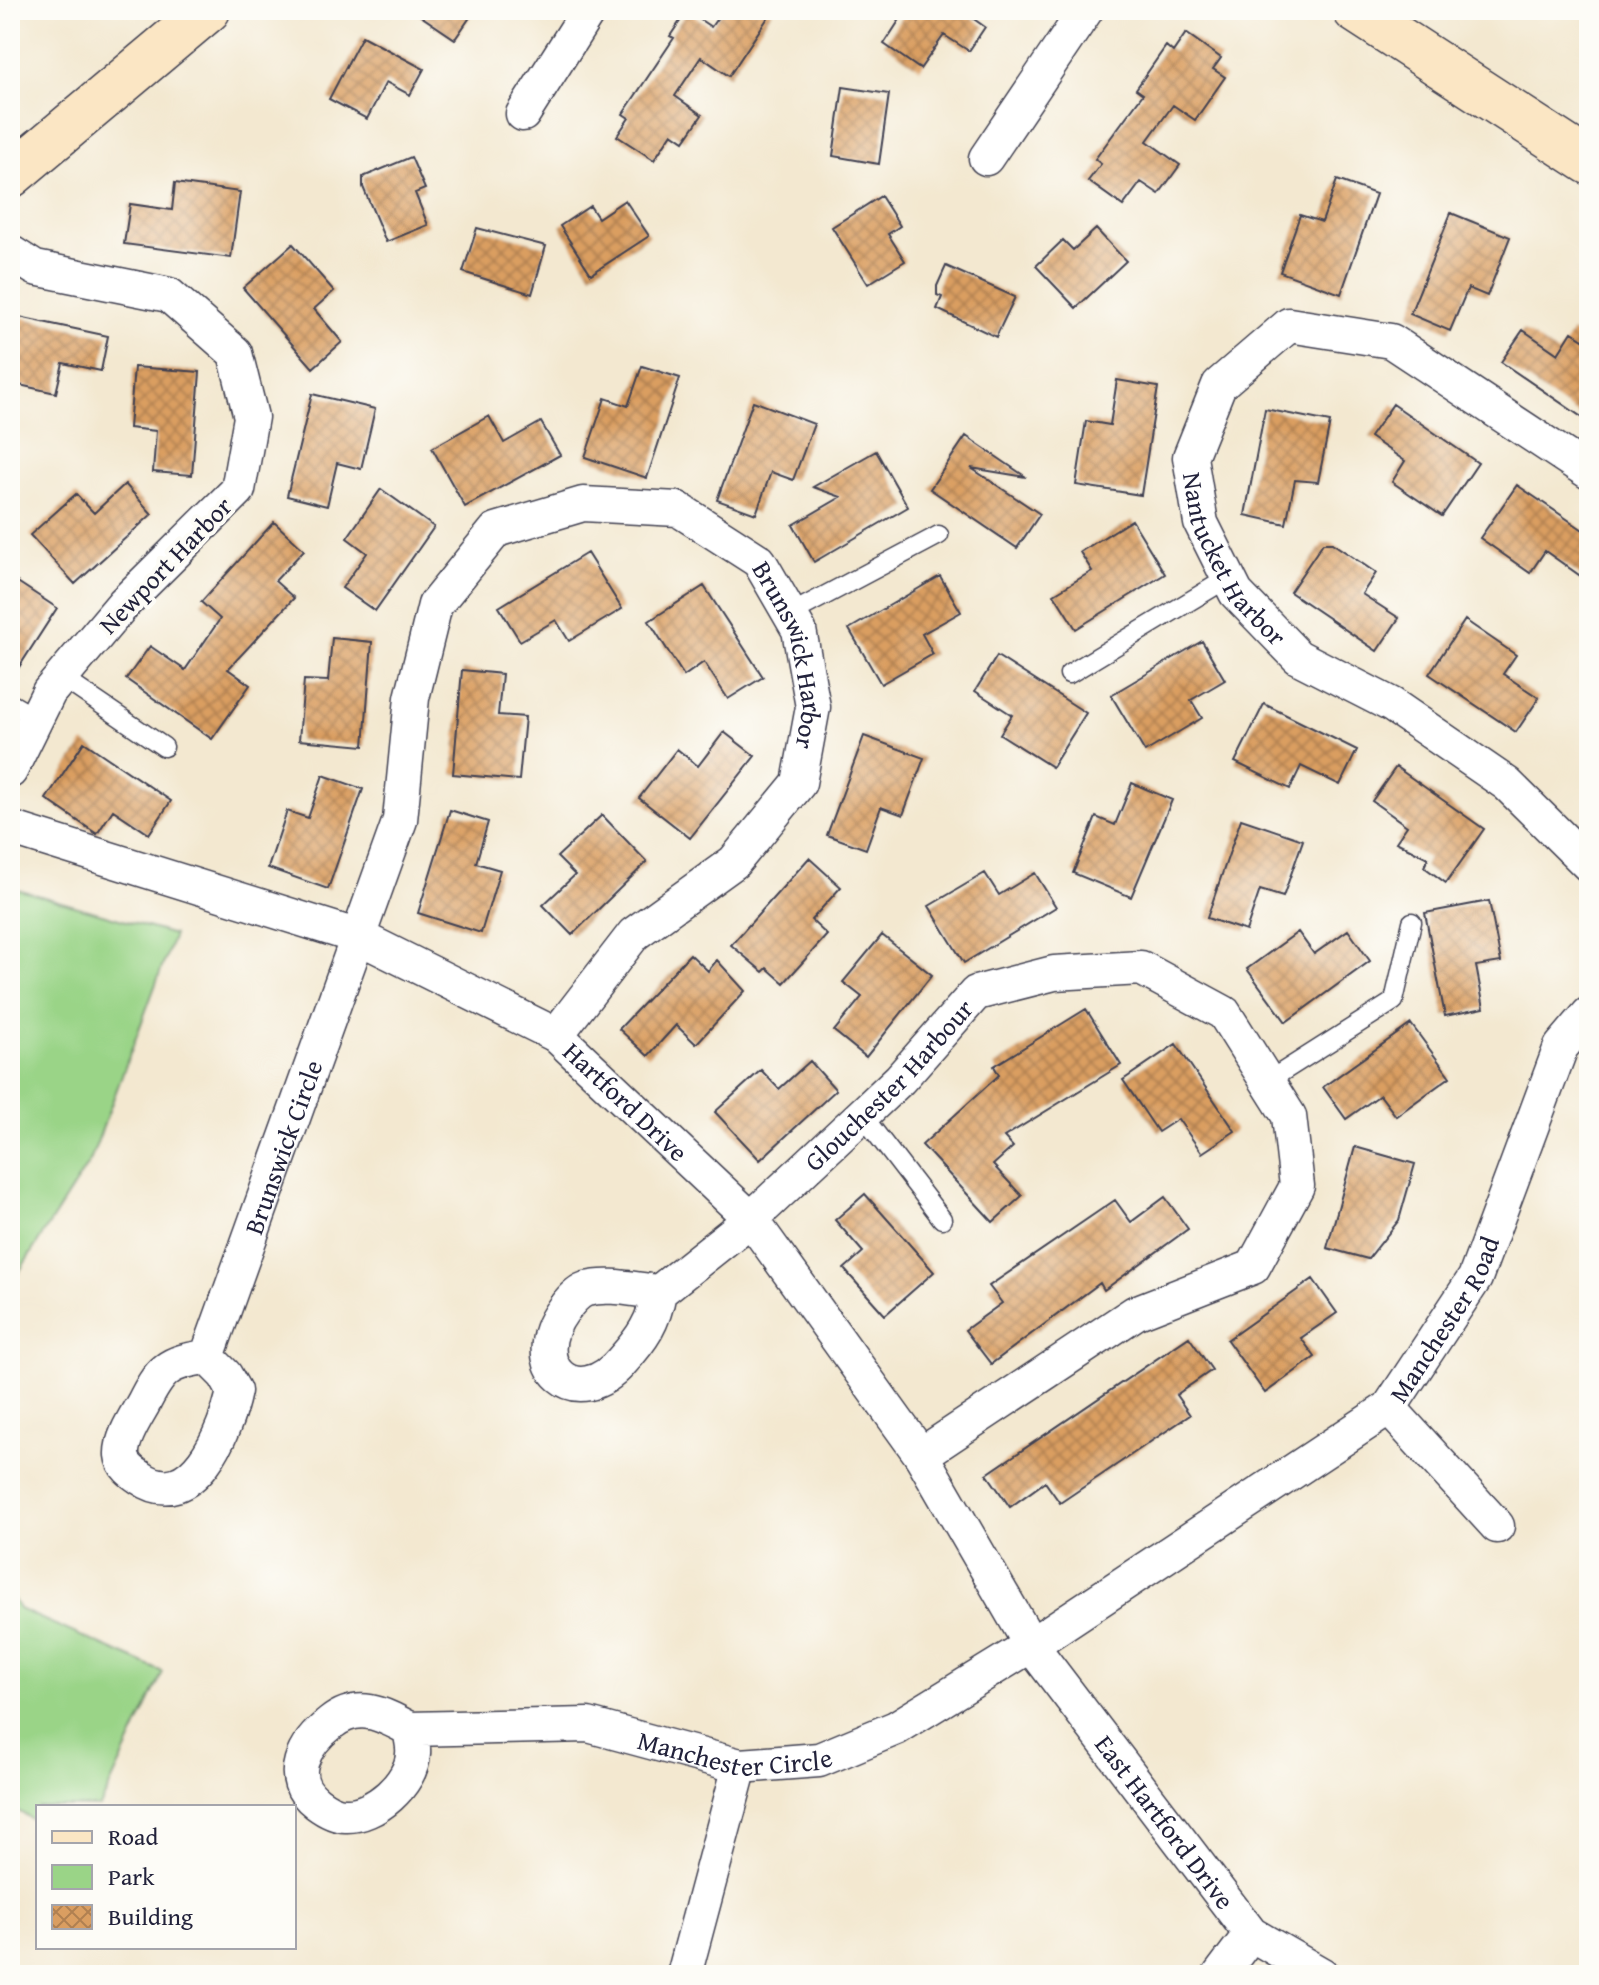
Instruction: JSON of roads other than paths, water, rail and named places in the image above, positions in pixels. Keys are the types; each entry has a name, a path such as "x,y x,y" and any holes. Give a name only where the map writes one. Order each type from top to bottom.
{"street":[{"path":"10,176 208,10"},
{"path":"523,114 589,10"},
{"path":"986,158 1086,10"},
{"path":"1355,10 1589,162"},
{"name":"Newport Harbor","path":"10,252 35,268 169,295 235,353 251,417 238,490 124,603 49,692 23,711 10,771"},
{"name":"Nantucket Harbor","path":"1589,472 1391,341 1289,325 1219,385 1190,457 1201,523 1236,593 1298,657 1392,705 1507,784 1589,865"},
{"name":"Brunswick Harbor","path":"359,937 400,820 412,698 435,605 496,530 583,504 678,509 759,561 799,630 813,707 799,783 734,862 634,934 556,1035"},
{"name":"Hartford Drive","path":"10,828 359,937 556,1035 751,1219 921,1455 1031,1645"},
{"name":"Brunswick Circle","path":"207,1357 359,937"},
{"name":"Glouchester Harbour","path":"659,1292 751,1219 862,1115 900,1079 976,993 1054,973 1141,968 1224,1013 1289,1116 1297,1186 1253,1267 1135,1313 921,1455"},
{"name":"Manchester Road","path":"1031,1645 1389,1408 1475,1278 1561,1047 1589,1014"},
{"path":"1389,1408 1497,1526"},
{"name":"Manchester Circle","path":"410,1729 588,1725 740,1766 819,1760 884,1734 1031,1645"},
{"name":"East Hartford Drive","path":"1031,1645 1251,1934 1322,1975"},
{"path":"684,1975 740,1766"},
{"path":"1220,1975 1251,1934"}],"lane":[{"path":"790,614 939,535"},
{"path":"1069,674 1228,578"},
{"path":"61,677 164,747"},
{"path":"1268,1081 1394,1001 1412,922"},
{"path":"862,1115 942,1219"}]}
